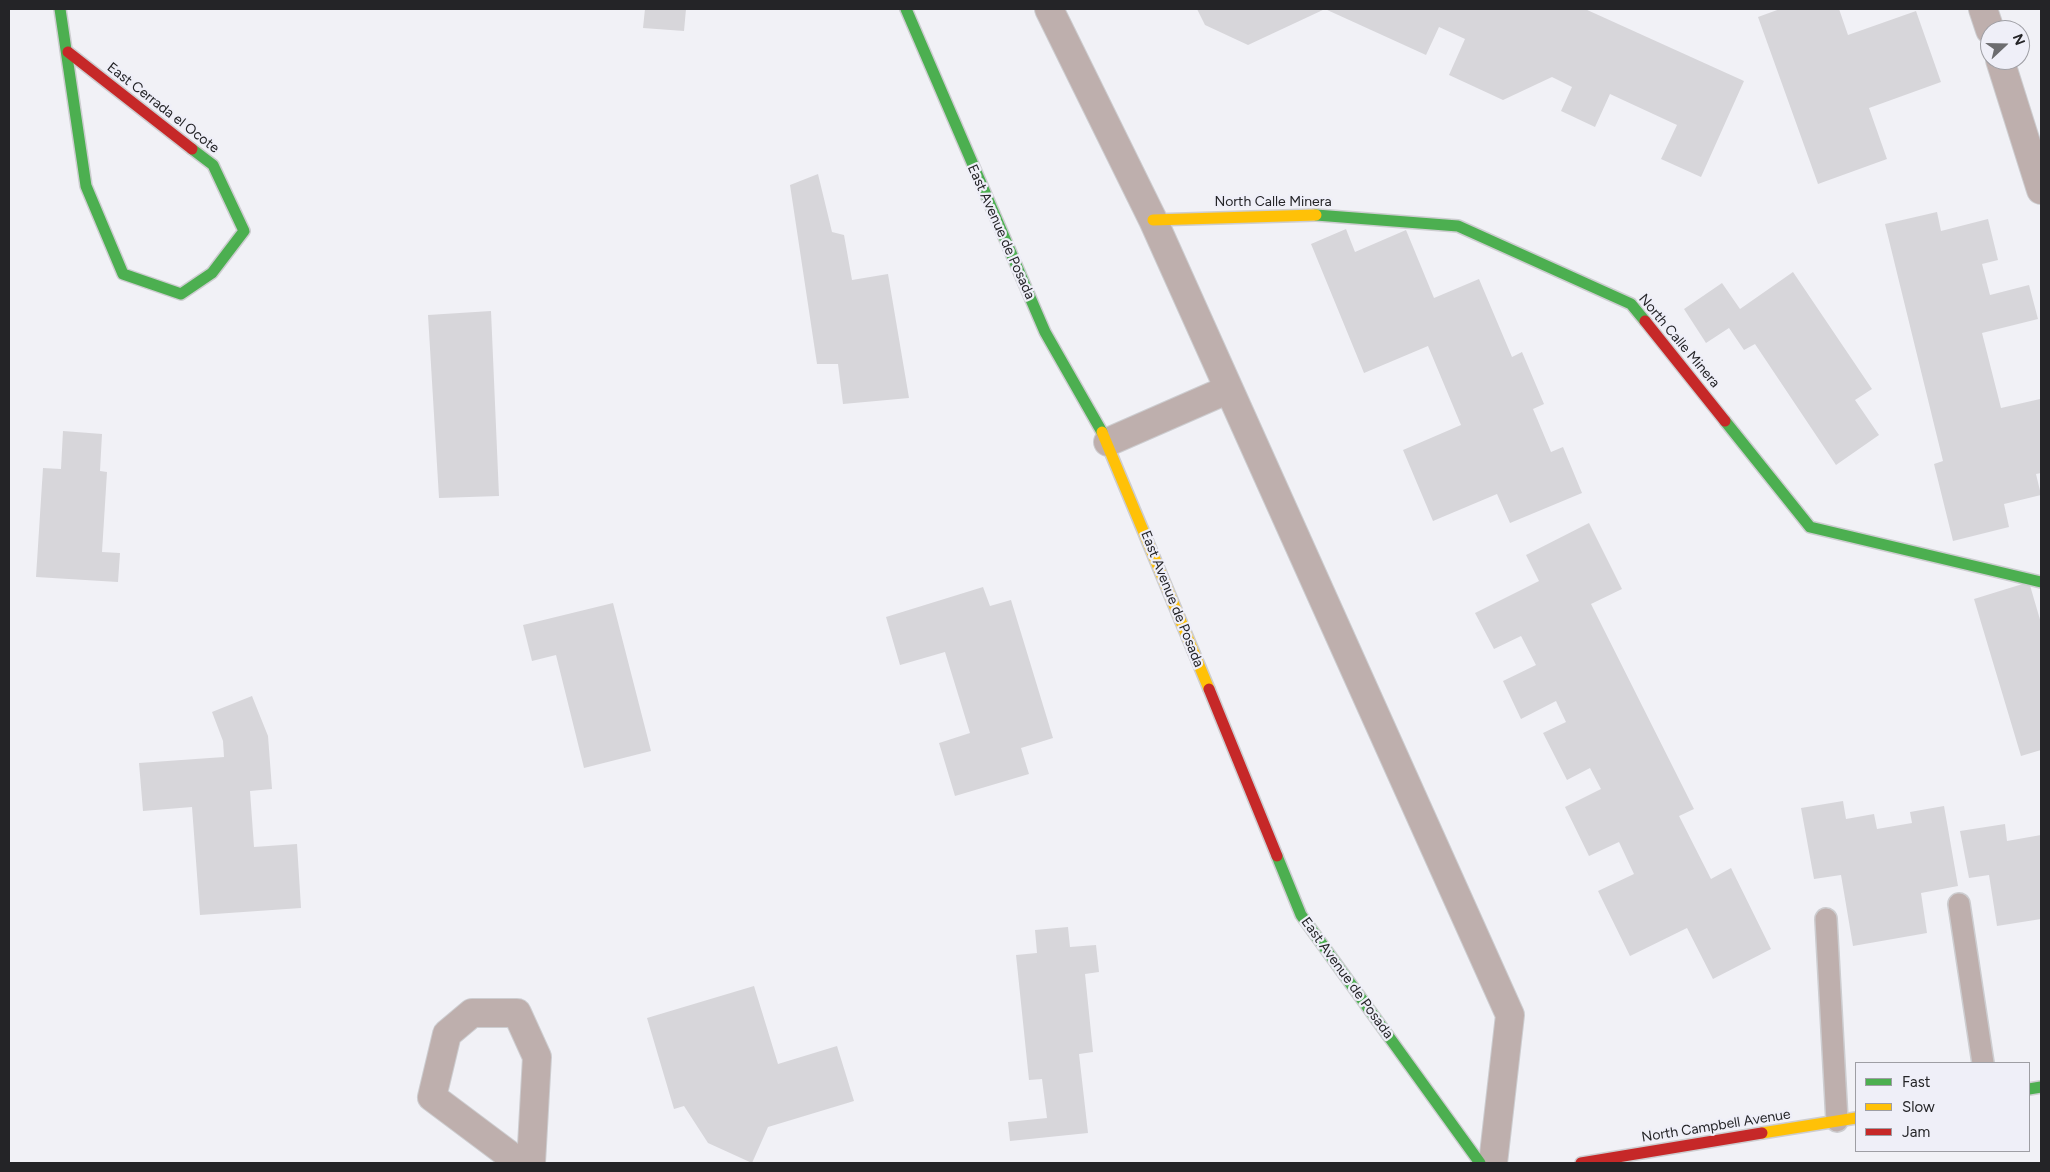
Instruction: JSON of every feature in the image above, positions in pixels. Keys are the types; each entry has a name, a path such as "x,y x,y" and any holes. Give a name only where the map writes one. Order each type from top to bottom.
{"street":[{"name":"East Cerrada el Ocote","path":"60,9 68,52 86,186 123,274 181,294 212,273 244,231 213,165 68,52"},
{"name":"East Avenue de Posada","path":"906,9 1045,332 1108,442 1301,915 1480,1163"},
{"path":"1049,9 1153,220 1510,1015 1493,1163"},
{"path":"2003,70 2041,190"},
{"name":"North Calle Minera","path":"1153,220 1301,214 1458,226 1631,304 1810,527 2041,582"},
{"path":"1108,442 1229,389"},
{"path":"520,1163 432,1097 447,1034 472,1012 517,1013 537,1056 531,1163"},
{"name":"North Campbell Avenue","path":"1581,1163 1847,1119"}],"lane":[{"path":"1959,904 1983,1062"},
{"path":"1826,919 1847,1119"}],"building":[{"path":"645,9 686,9 684,31 643,28"},
{"path":"1197,9 1325,9 1248,45 1205,25"},
{"path":"1325,9 1585,9 1744,81 1701,177 1661,159 1677,125 1610,94 1595,127 1561,111 1572,87 1552,77 1503,100 1449,75 1465,39 1439,27 1426,55"},
{"path":"1780,9 1839,9 1848,35 1916,11 1941,82 1869,108 1887,159 1818,184 1758,17"},
{"path":"818,174 832,232 844,235 852,280 888,274 909,398 843,404 838,364 817,364 790,185"},
{"path":"1937,212 1941,231 1988,219 1998,260 1982,264 1990,295 2029,285 2038,319 1982,333 2001,408 2040,399 2041,473 2036,474 2041,495 2004,504 2009,527 1953,541 1934,464 1943,461 1885,224"},
{"path":"1346,229 1355,252 1406,230 1434,298 1479,279 1512,357 1522,352 1544,404 1533,409 1551,452 1563,447 1582,493 1510,523 1497,494 1433,521 1403,450 1461,425 1428,346 1364,373 1311,244"},
{"path":"1793,272 1872,389 1855,400 1879,435 1836,465 1755,344 1744,350 1729,328 1706,343 1684,309 1722,283 1740,309"},
{"path":"491,311 499,496 439,498 428,315"},
{"path":"63,431 102,434 100,471 107,472 102,552 120,553 118,582 36,577 43,468 61,469"},
{"path":"1589,523 1622,589 1591,604 1694,809 1679,816 1711,879 1731,868 1771,949 1713,979 1687,928 1630,956 1598,891 1634,874 1619,842 1589,856 1565,807 1601,789 1590,768 1567,780 1543,733 1566,722 1556,701 1521,719 1503,681 1536,665 1521,636 1494,649 1475,613 1539,581 1526,555"},
{"path":"2029,582 2041,623 2041,750 2021,756 1974,599"},
{"path":"983,587 990,606 1011,600 1053,738 1021,748 1029,774 955,796 939,743 970,733 945,652 900,665 886,617"},
{"path":"613,603 651,751 584,768 556,655 532,661 523,625"},
{"path":"252,696 268,736 272,789 250,791 254,847 297,844 301,908 200,915 192,807 143,811 139,763 224,757 223,741 212,712"},
{"path":"1843,801 1846,819 1874,814 1877,829 1912,823 1910,812 1944,806 1958,886 1921,893 1927,933 1853,946 1841,875 1814,879 1801,808"},
{"path":"2005,824 2007,841 2041,835 2041,919 1997,926 1989,875 1969,878 1960,831"},
{"path":"1068,927 1070,947 1096,945 1099,972 1085,974 1093,1052 1079,1054 1088,1133 1010,1141 1008,1122 1047,1118 1042,1079 1029,1080 1016,955 1037,953 1035,930"},
{"path":"754,986 778,1064 837,1046 854,1101 768,1127 752,1163 708,1143 684,1106 674,1109 647,1018"}],"traffic: fast":[{"path":"60,9 86,186 123,274 181,294 212,273 244,231 213,165 192,149"},
{"path":"906,9 1045,332 1102,432"},
{"path":"1316,215 1458,226 1631,304 1645,321"},
{"path":"1725,421 1810,527 2041,582"},
{"path":"1277,856 1301,915 1480,1163"},
{"path":"2030,1089 2041,1087"}],"traffic: slow":[{"path":"1153,220 1316,215"},
{"path":"1102,432 1209,689"},
{"path":"1762,1133 1855,1118"}],"traffic: jam":[{"path":"68,52 192,149"},
{"path":"1645,321 1725,421"},
{"path":"1209,689 1277,856"},
{"path":"1581,1163 1762,1133"}]}
